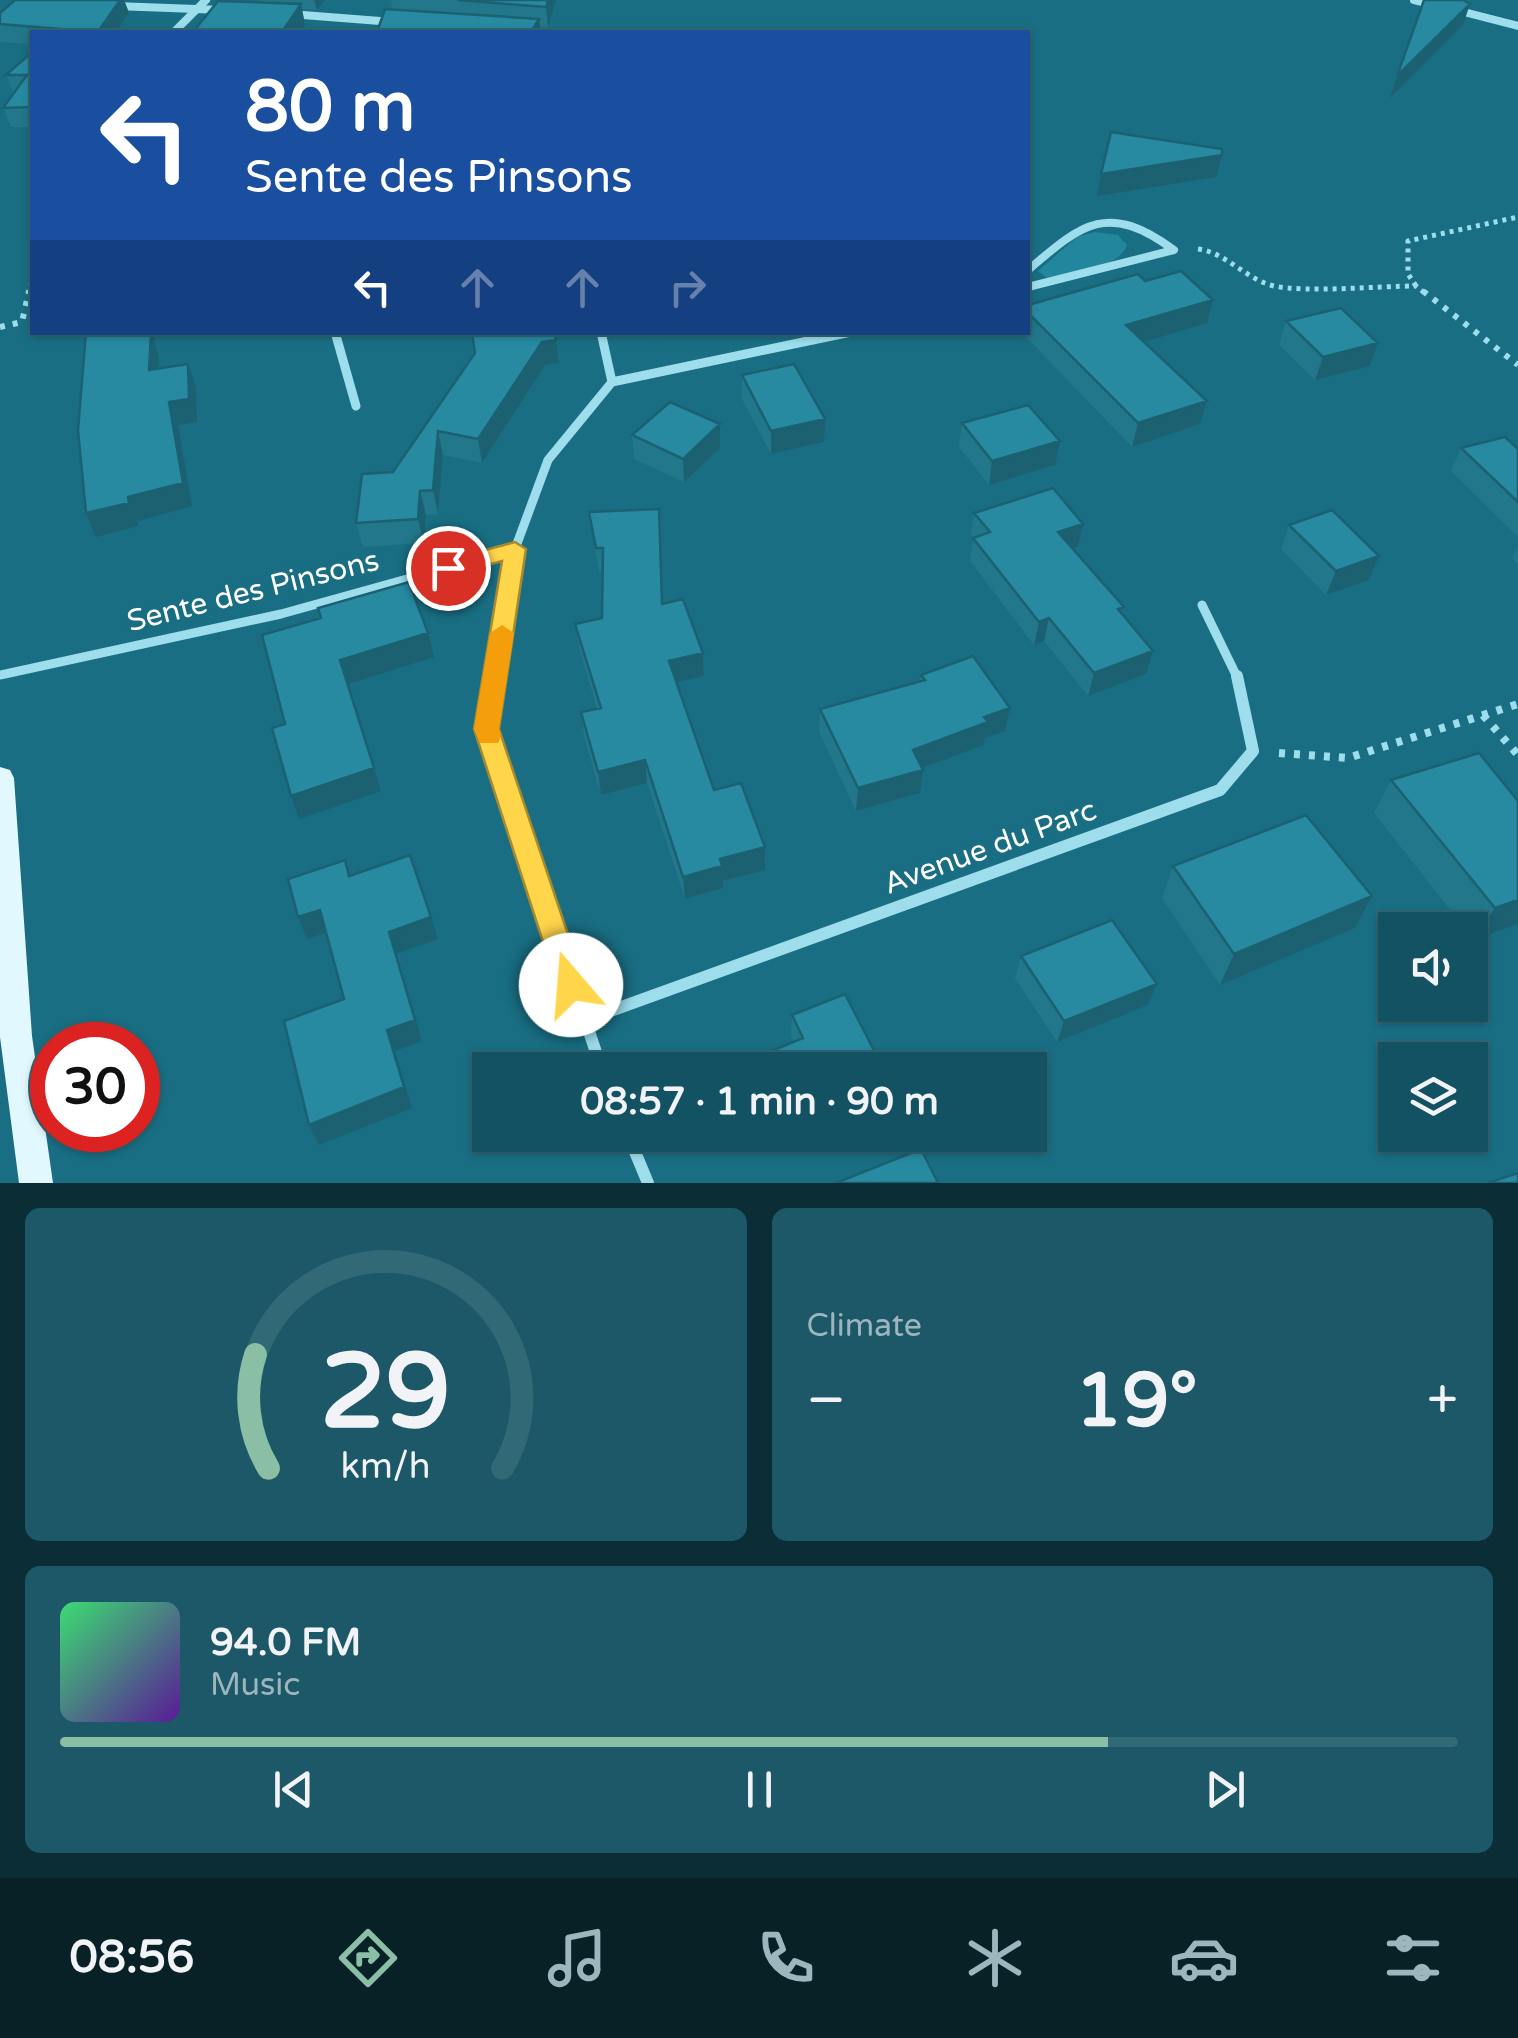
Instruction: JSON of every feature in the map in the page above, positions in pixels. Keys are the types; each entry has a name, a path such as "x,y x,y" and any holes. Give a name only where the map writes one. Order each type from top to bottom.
{"main road":[{"path":"0,778 16,1036 36,1183"}],"street":[{"path":"176,30 206,0"},
{"path":"1414,0 1518,26"},
{"path":"113,6 238,10"},
{"path":"276,13 408,23"},
{"path":"1030,268 1070,233 1093,225 1140,229 1174,250"},
{"path":"1030,287 1174,250"},
{"path":"336,335 356,406"},
{"path":"602,335 612,382"},
{"path":"595,1052 487,729 515,549 548,460 612,382 837,335"},
{"name":"Sente des Pinsons","path":"0,675 281,614 515,549"},
{"path":"1202,605 1241,685 1253,752"},
{"name":"Avenue du Parc","path":"583,1022 1220,790 1253,752"},
{"path":"635,1152 648,1183"}],"path":[{"path":"1518,217 1408,241 1408,274 1416,286 1518,365"},
{"path":"1174,250 1214,252 1248,277 1278,287 1416,286"},
{"path":"0,327 22,322 30,286"},
{"path":"1253,752 1348,758 1518,704"},
{"path":"1483,716 1518,755"}],"shaded area":[{"path":"1095,232 1118,235 1127,245 1114,260 1092,269 1047,278 1038,271 1077,237"}],"building":[{"path":"15,0 120,0 99,30 0,24 0,13"},
{"path":"458,0 548,0 546,7"},
{"path":"1424,0 1463,0 1470,4 1397,76"},
{"path":"218,1 301,4 283,30 195,30"},
{"path":"385,9 539,19 532,30 378,30"},
{"path":"30,54 30,107 3,108 27,75 6,75"},
{"path":"1111,132 1222,149 1222,155 1101,174"},
{"path":"1181,271 1213,300 1126,325 1207,401 1138,423 1030,315 1030,304 1138,274 1145,281"},
{"path":"1341,308 1378,343 1323,357 1286,321"},
{"path":"86,335 151,335 149,370 188,364 189,399 169,402 183,483 128,497 129,503 86,513 78,430"},
{"path":"472,335 555,335 556,340 542,342 478,439 438,431 433,490 420,491 418,519 356,523 362,474 393,472 475,353"},
{"path":"794,364 825,419 771,431 742,375"},
{"path":"670,402 720,424 683,459 632,435"},
{"path":"1028,405 1060,441 992,461 962,423"},
{"path":"1505,437 1518,449 1518,502 1461,448"},
{"path":"1053,488 1083,524 1058,532 1124,607 1118,609 1153,651 1094,673 1049,618 1039,622 973,538 990,532 974,513"},
{"path":"659,509 662,604 683,599 703,653 669,661 714,790 741,783 765,847 720,859 722,866 683,877 645,760 598,772 581,712 601,708 575,624 602,618 603,548 596,548 589,512"},
{"path":"1332,510 1379,556 1336,571 1289,525"},
{"path":"409,582 428,633 340,660 374,768 291,796 272,728 285,724 262,635 321,618 318,608"},
{"path":"973,656 1010,708 984,717 988,722 913,750 923,770 858,788 820,709 925,680 921,675"},
{"path":"1479,753 1518,801 1518,900 1495,908 1391,780"},
{"path":"1306,815 1372,896 1234,954 1173,866"},
{"path":"410,855 431,917 389,932 415,1020 387,1030 404,1087 309,1125 284,1021 344,999 320,910 298,917 288,879 345,860 349,876"},
{"path":"1112,920 1157,984 1064,1021 1021,956"},
{"path":"845,994 875,1052 769,1052 803,1038 792,1015"},
{"path":"914,1152 922,1152 938,1183 836,1183"},
{"path":"1518,1173 1518,1183 1488,1183"}],"slow traffic":[{"path":"489,736 502,633"}],"route":[{"path":"448,568 515,549 487,729 571,985"}]}
